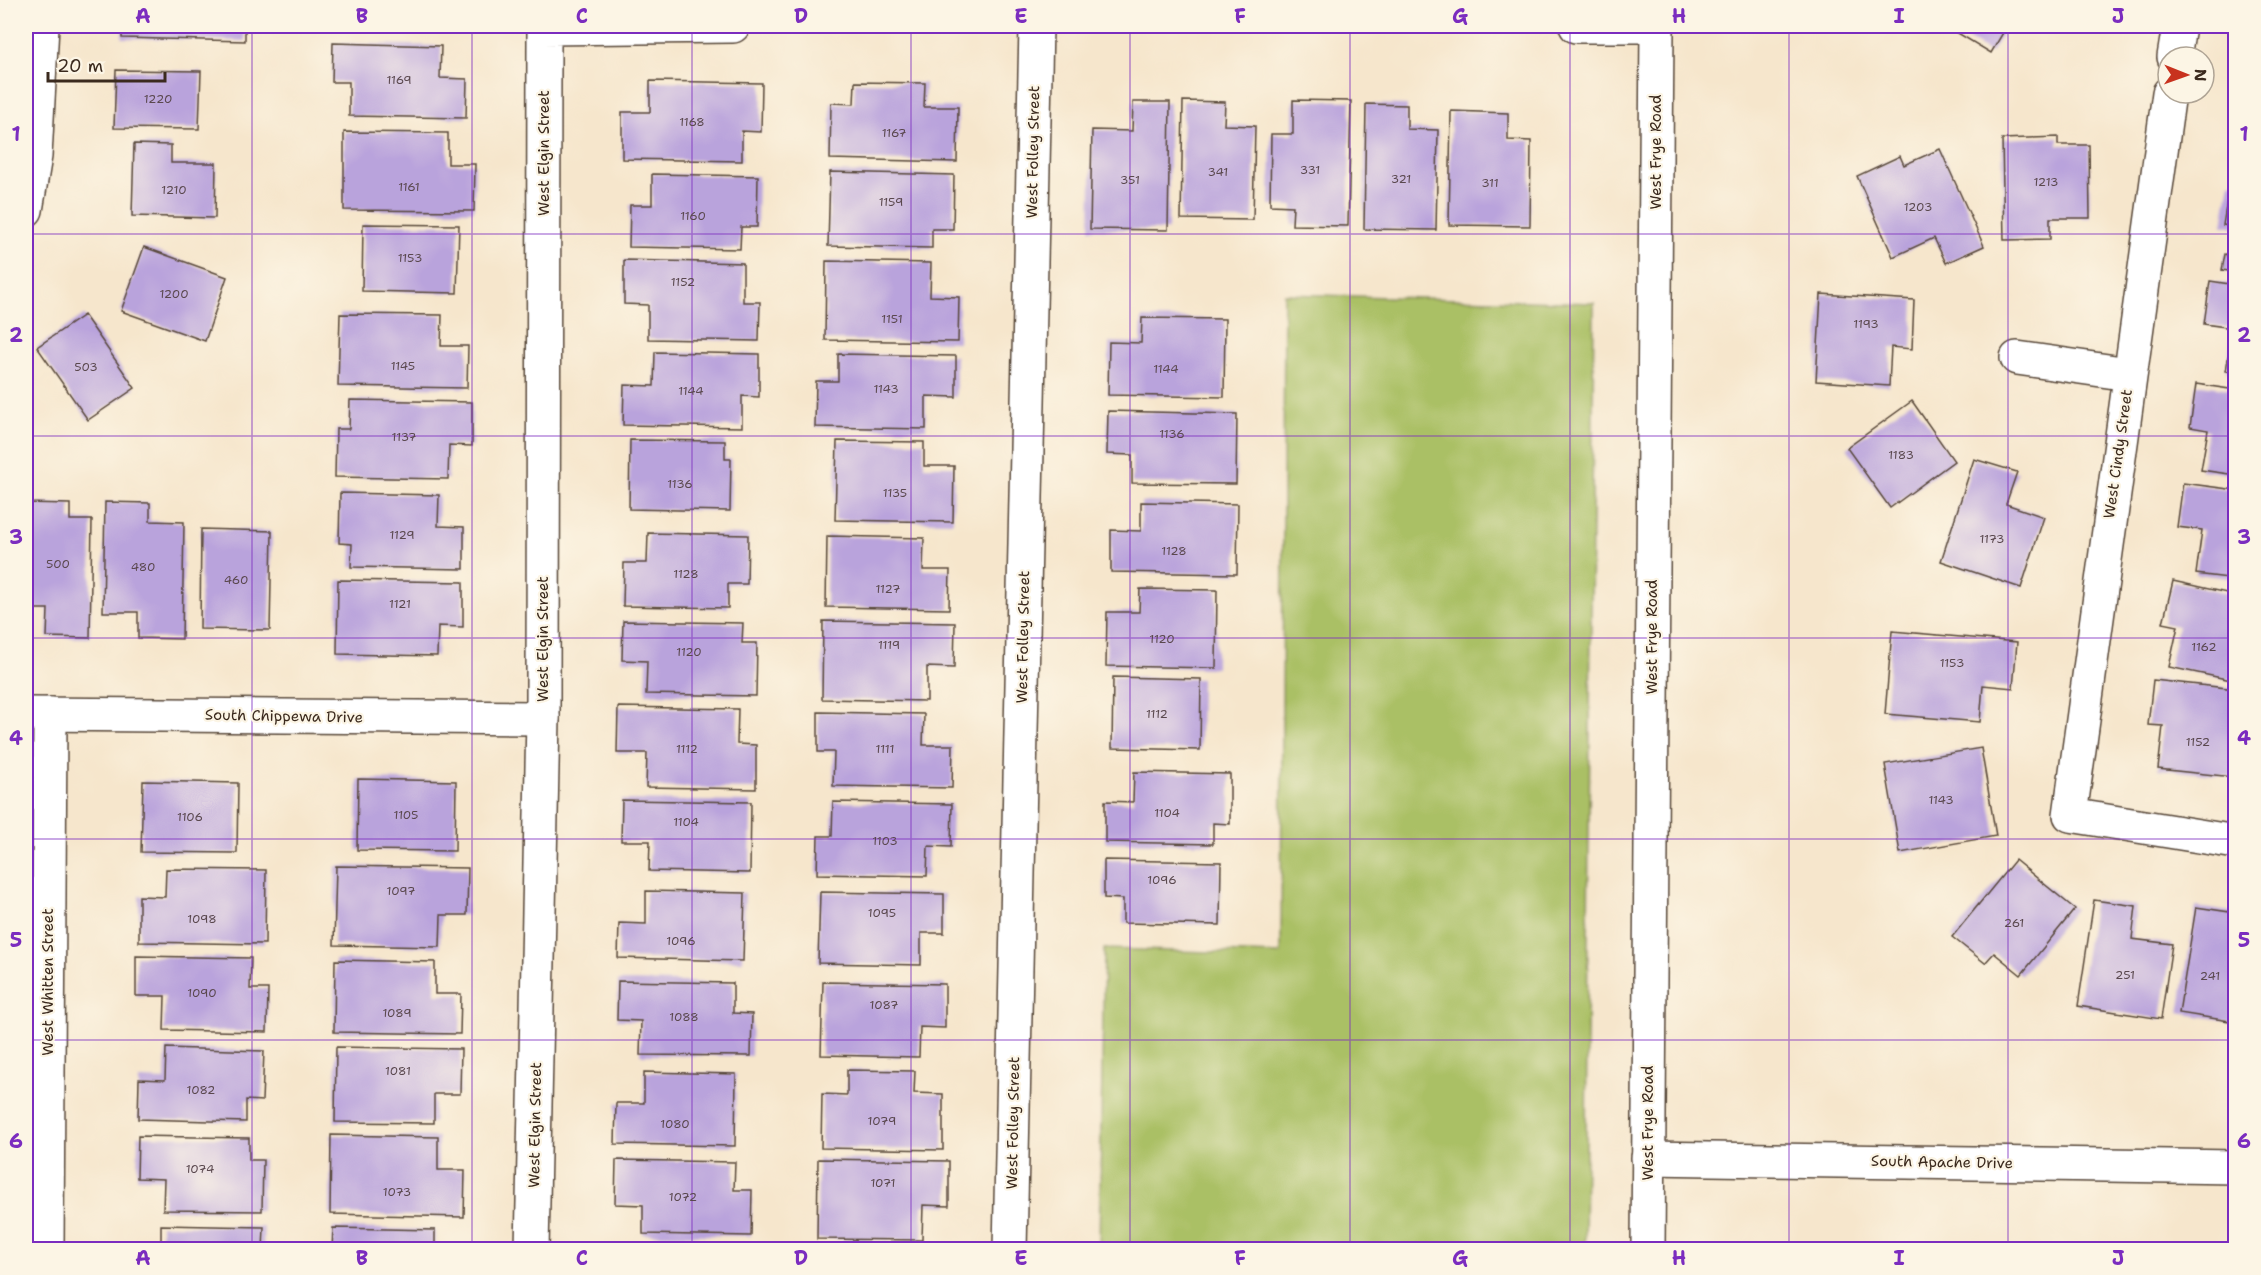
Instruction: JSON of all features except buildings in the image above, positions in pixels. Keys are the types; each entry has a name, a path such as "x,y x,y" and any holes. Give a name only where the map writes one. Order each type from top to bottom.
{"street":[{"path":"26,210 35,156 42,26"},
{"name":"West Elgin Street","path":"532,1250 543,718 544,28 733,26"},
{"name":"West Folley Street","path":"1010,1250 1036,26"},
{"path":"1576,26 1657,26"},
{"name":"West Frye Road","path":"1648,1250 1657,26"},
{"path":"2176,45 2179,26"},
{"name":"West Cindy Street","path":"2167,105 2070,815 2235,842"},
{"path":"2017,358 2129,374"},
{"name":"South Chippewa Drive","path":"38,714 543,718"},
{"name":"West Whitten Street","path":"38,714 47,1250"},
{"name":"South Apache Drive","path":"1648,1158 2235,1167"}],"green space":[{"path":"1284,294 1594,303 1585,1249 1099,1249 1104,949 1281,954"}]}
